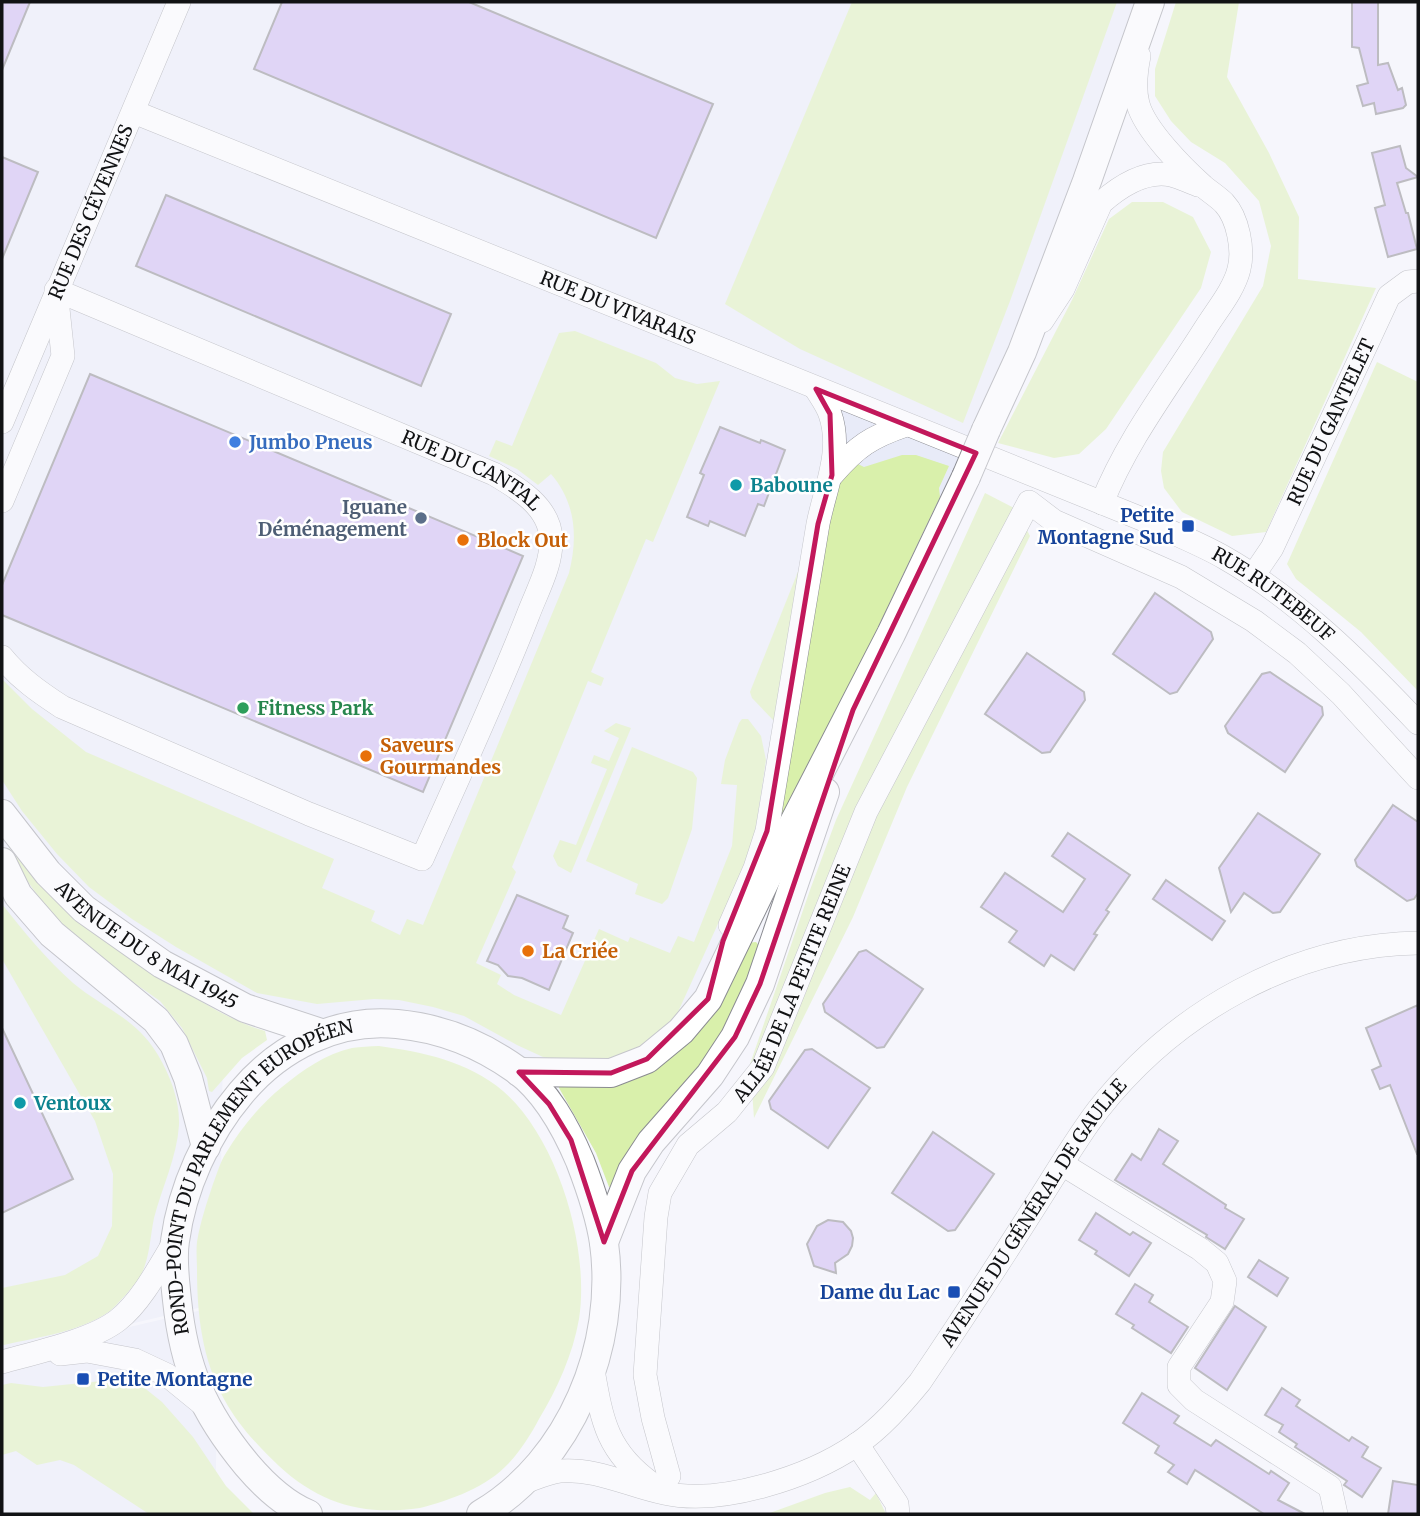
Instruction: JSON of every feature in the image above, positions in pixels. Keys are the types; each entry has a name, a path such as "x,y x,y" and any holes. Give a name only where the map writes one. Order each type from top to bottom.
{"main road":[{"path":"519,1072 611,1073 635,1064 647,1059 681,1031 708,999 853,710 1022,352 1087,181 1149,5"},
{"path":"604,1242 632,1171 651,1142 710,1075 736,1037 760,984 853,710"},
{"name":"AVENUE DU 8 MAI 1945","path":"2,814 48,873 85,909 162,964 245,1008 321,1033"},
{"name":"AVENUE DU 8 MAI 1945","path":"2,862 10,884 52,934 156,1020 174,1044 188,1078 206,1147"},
{"name":"ROND-POINT DU PARLEMENT EUROPÉEN","path":"298,1512 258,1478 226,1440 205,1406 189,1368 180,1327 175,1282 175,1241 189,1185 206,1147 225,1113 246,1086 283,1054 321,1033 378,1022 420,1026 452,1034 484,1049 519,1072 549,1104 571,1140 590,1185 604,1242 604,1319 593,1370 572,1416 552,1449 525,1482 500,1503 481,1514"}],"street":[{"name":"RUE DES CÉVENNES","path":"2,422 179,2"},
{"path":"1102,503 1131,444 1239,270 1240,248 1235,225 1226,205 1204,187 1149,126 1138,104 1137,64 1149,5"},
{"name":"RUE DU VIVARAIS","path":"134,112 1102,503"},
{"path":"1022,352 1063,289 1101,203 1120,188 1143,177 1170,175 1204,187"},
{"name":"RUE DU GANTELET","path":"1253,576 1272,548 1389,296 1408,282 1418,281"},
{"path":"2,501 63,356 56,290"},
{"name":"RUE DU CANTAL","path":"2,657 15,673 62,707 309,814 422,859 515,647 548,564 551,538 546,517 512,484 494,474 56,290"},
{"path":"708,999 723,941 755,868 767,831 818,524 823,497 832,475 834,443 830,414 816,389"},
{"path":"832,475 853,451 880,435 906,425"},
{"name":"ALLÉE DE LA PETITE REINE","path":"667,1485 645,1375 660,1193 688,1145 727,1112 763,1067 866,811 1030,502 1054,521 1181,577 1254,621 1297,653 1332,686 1418,778"},
{"name":"RUE RUTEBEUF","path":"1102,503 1225,558 1253,576 1290,603 1383,686 1418,723"},
{"name":"AVENUE DU GÉNÉRAL DE GAULLE","path":"525,1482 559,1471 589,1473 713,1495 759,1488 818,1466 857,1444 889,1418 920,1382 1098,1110 1138,1066 1176,1031 1215,1004 1255,982 1300,964 1356,950 1418,943"},
{"path":"1062,1164 1200,1249 1217,1263 1225,1281 1222,1302 1179,1367 1179,1385 1194,1400 1330,1487 1336,1514"},
{"path":"3,1361 80,1339 118,1320 147,1287 175,1241"},
{"path":"3,1361 87,1351 135,1360 167,1376 205,1406"},
{"path":"593,1370 606,1428 618,1453 634,1471 667,1485"},
{"path":"857,1444 897,1504 898,1514"}],"highlighted area":[{"path":"816,389 976,453 853,710 760,984 735,1037 632,1171 604,1242 571,1140 549,1104 519,1072 611,1073 647,1059 708,999 723,941 767,831 818,524 832,475 830,414"}],"shaded area":[{"path":"2,2 1143,2 1019,342 703,991 643,1053 521,1063 482,1039 321,1026 248,1000 86,901 16,822 2,797"},
{"path":"2,822 223,1043 219,1303 2,1354"},
{"path":"219,1306 215,1514 2,1514 2,1357"}],"green space":[{"path":"852,2 1117,2 1010,301 963,423 800,349 725,304"},
{"path":"1176,2 1239,2 1227,77 1269,153 1299,217 1298,279 1376,288 1266,532 1232,536 1182,512 1164,488 1161,471 1163,452 1263,286 1271,246 1259,201 1225,163 1191,142 1171,121 1155,96 1155,69"},
{"path":"1132,202 1163,202 1193,217 1211,252 1201,288 1106,429 1079,454 1054,458 998,443 1072,300 1109,219"},
{"path":"575,331 656,363 675,378 697,384 720,381 653,542 646,539 591,672 604,678 601,686 588,681 512,867 516,872 476,963 501,975 497,984 514,995 561,1015 599,929 628,942 630,937 670,953 678,936 694,942 732,846 737,785 721,784 725,760 739,723 742,719 748,719 761,736 766,760 756,827 746,862 668,1029 651,1043 613,1060 565,1063 543,1057 517,1045 464,1016 433,1007 399,1000 374,999 317,1004 257,993 176,947 89,887 57,854 22,811 2,780 2,679 32,709 86,752 334,859 322,888 375,911 371,921 400,935 407,919 423,925 569,573 573,521 566,497 559,485 551,474 538,485 517,469 489,456 496,440 512,446 559,333"},
{"path":"1377,362 1418,382 1418,691 1361,632 1296,579 1287,564"},
{"path":"902,455 916,455 949,466 939,488 940,497 778,837 771,834 834,496 854,462 864,467"},
{"path":"985,493 1016,509 1030,536 907,787 853,917 754,1118 750,1064 810,890 836,820"},
{"path":"803,559 773,720 752,698 750,692"},
{"path":"616,723 631,728 571,873 558,866 553,856 560,840 576,845 607,769 591,763 594,755 609,761 619,738 604,731"},
{"path":"632,747 693,772 697,778 692,829 668,898 662,904 635,894 638,884 586,861"},
{"path":"9,848 47,890 87,926 154,973 210,1007 265,1031 267,1040 242,1058 212,1092 209,1091 207,1078 182,1028 160,1001 110,966 64,926 38,896 6,851"},
{"path":"2,904 63,974 129,1023 149,1042 170,1080 178,1107 179,1125 172,1160 154,1218 146,1261 135,1283 110,1311 86,1324 4,1345 2,1288 65,1275 98,1256 112,1226 113,1174 95,1121 2,959"},
{"path":"756,942 761,948 722,1036 615,1188 609,1187 596,1153 559,1088 559,1082 639,1073 747,943"},
{"path":"379,1046 412,1051 460,1065 503,1091 523,1112 540,1137 566,1196 580,1260 579,1319 573,1345 552,1396 522,1447 500,1471 468,1492 420,1508 400,1510 362,1508 327,1498 295,1479 256,1443 230,1409 210,1368 202,1336 197,1286 197,1242 204,1213 222,1160 245,1126 274,1094 315,1063 352,1048"},
{"path":"121,1379 142,1386 162,1402 193,1437 226,1486 254,1514 149,1514 74,1465 60,1460 37,1465 16,1451 2,1455 2,1385 11,1383 43,1387"},
{"path":"850,1487 870,1500 876,1493 886,1514 767,1514 825,1493"}],"building":[{"path":"2,2 30,2 2,70"},
{"path":"282,2 469,2 713,104 656,238 254,69"},
{"path":"1352,2 1378,2 1378,65 1388,63 1398,90 1402,88 1406,105 1403,108 1376,114 1374,103 1363,106 1357,86 1368,83 1359,48 1352,47"},
{"path":"1400,146 1406,168 1418,177 1397,183 1417,249 1388,257 1375,208 1385,205 1372,153"},
{"path":"2,157 38,172 2,259"},
{"path":"166,195 451,314 421,386 136,266"},
{"path":"90,374 523,556 423,792 2,615 2,585"},
{"name":"Baboune","path":"720,427 785,450 764,506 758,504 745,536 710,521 708,526 687,517 704,475 700,473"},
{"path":"1155,593 1211,632 1213,639 1177,692 1170,694 1113,654"},
{"path":"1027,653 1084,692 1085,700 1050,752 1042,753 985,714"},
{"path":"1270,672 1322,707 1323,715 1285,772 1228,733 1225,726 1262,674"},
{"path":"1393,805 1418,822 1418,893 1414,899 1407,901 1357,866 1355,860"},
{"path":"1258,813 1320,854 1280,912 1273,913 1244,893 1231,912 1219,868"},
{"path":"1068,833 1130,875 1106,910 1109,912 1094,934 1097,935 1074,970 1051,955 1044,966 1009,942 1017,931 981,907 1005,873 1063,912 1085,879 1052,856"},
{"path":"1166,880 1225,921 1212,940 1153,899"},
{"name":"La Criée","path":"517,895 568,916 563,928 573,933 549,990 522,978 508,976 498,965 487,961"},
{"path":"866,950 923,989 884,1047 877,1048 825,1012 823,1004 859,952"},
{"path":"1418,1005 1417,1154 1390,1085 1380,1089 1372,1070 1381,1066 1366,1028"},
{"name":"Ventoux","path":"2,1028 73,1179 2,1213"},
{"path":"812,1049 870,1088 828,1148 771,1109 769,1101 805,1050"},
{"path":"1159,1129 1178,1141 1163,1164 1244,1219 1225,1249 1206,1237 1207,1235 1115,1180 1132,1154 1141,1160"},
{"path":"933,1132 994,1174 955,1230 948,1231 892,1193"},
{"path":"1096,1213 1130,1235 1133,1232 1151,1243 1129,1276 1079,1240"},
{"path":"828,1220 843,1222 853,1238 848,1254 835,1263 836,1273 814,1266 807,1244 817,1226"},
{"path":"1259,1260 1288,1278 1277,1296 1248,1277"},
{"path":"1135,1284 1153,1295 1149,1302 1188,1327 1171,1353 1132,1328 1134,1325 1116,1314"},
{"path":"1235,1306 1266,1327 1227,1390 1195,1368"},
{"path":"1282,1388 1300,1400 1296,1406 1349,1441 1352,1437 1368,1447 1362,1457 1381,1468 1362,1497 1344,1485 1347,1481 1295,1447 1297,1444 1279,1432 1283,1425 1265,1415"},
{"path":"1142,1393 1179,1416 1174,1423 1211,1446 1216,1440 1269,1474 1271,1471 1289,1483 1278,1500 1305,1514 1264,1514 1195,1470 1187,1484 1168,1472 1174,1465 1155,1453 1159,1446 1123,1423"},
{"path":"1393,1481 1418,1485 1418,1514 1388,1514"}],"place":[{"name":"Jumbo Pneus","path":"235,442"},
{"name":"Baboune","path":"736,485"},
{"name":"Iguane Déménagement","path":"421,518"},
{"name":"Petite Montagne Sud","path":"1188,526"},
{"name":"Block Out","path":"463,540"},
{"name":"Fitness Park","path":"243,708"},
{"name":"Saveurs Gourmandes","path":"366,756"},
{"name":"La Criée","path":"528,951"},
{"name":"Ventoux","path":"20,1103"},
{"name":"Dame du Lac","path":"954,1292"},
{"name":"Petite Montagne","path":"83,1379"}]}
